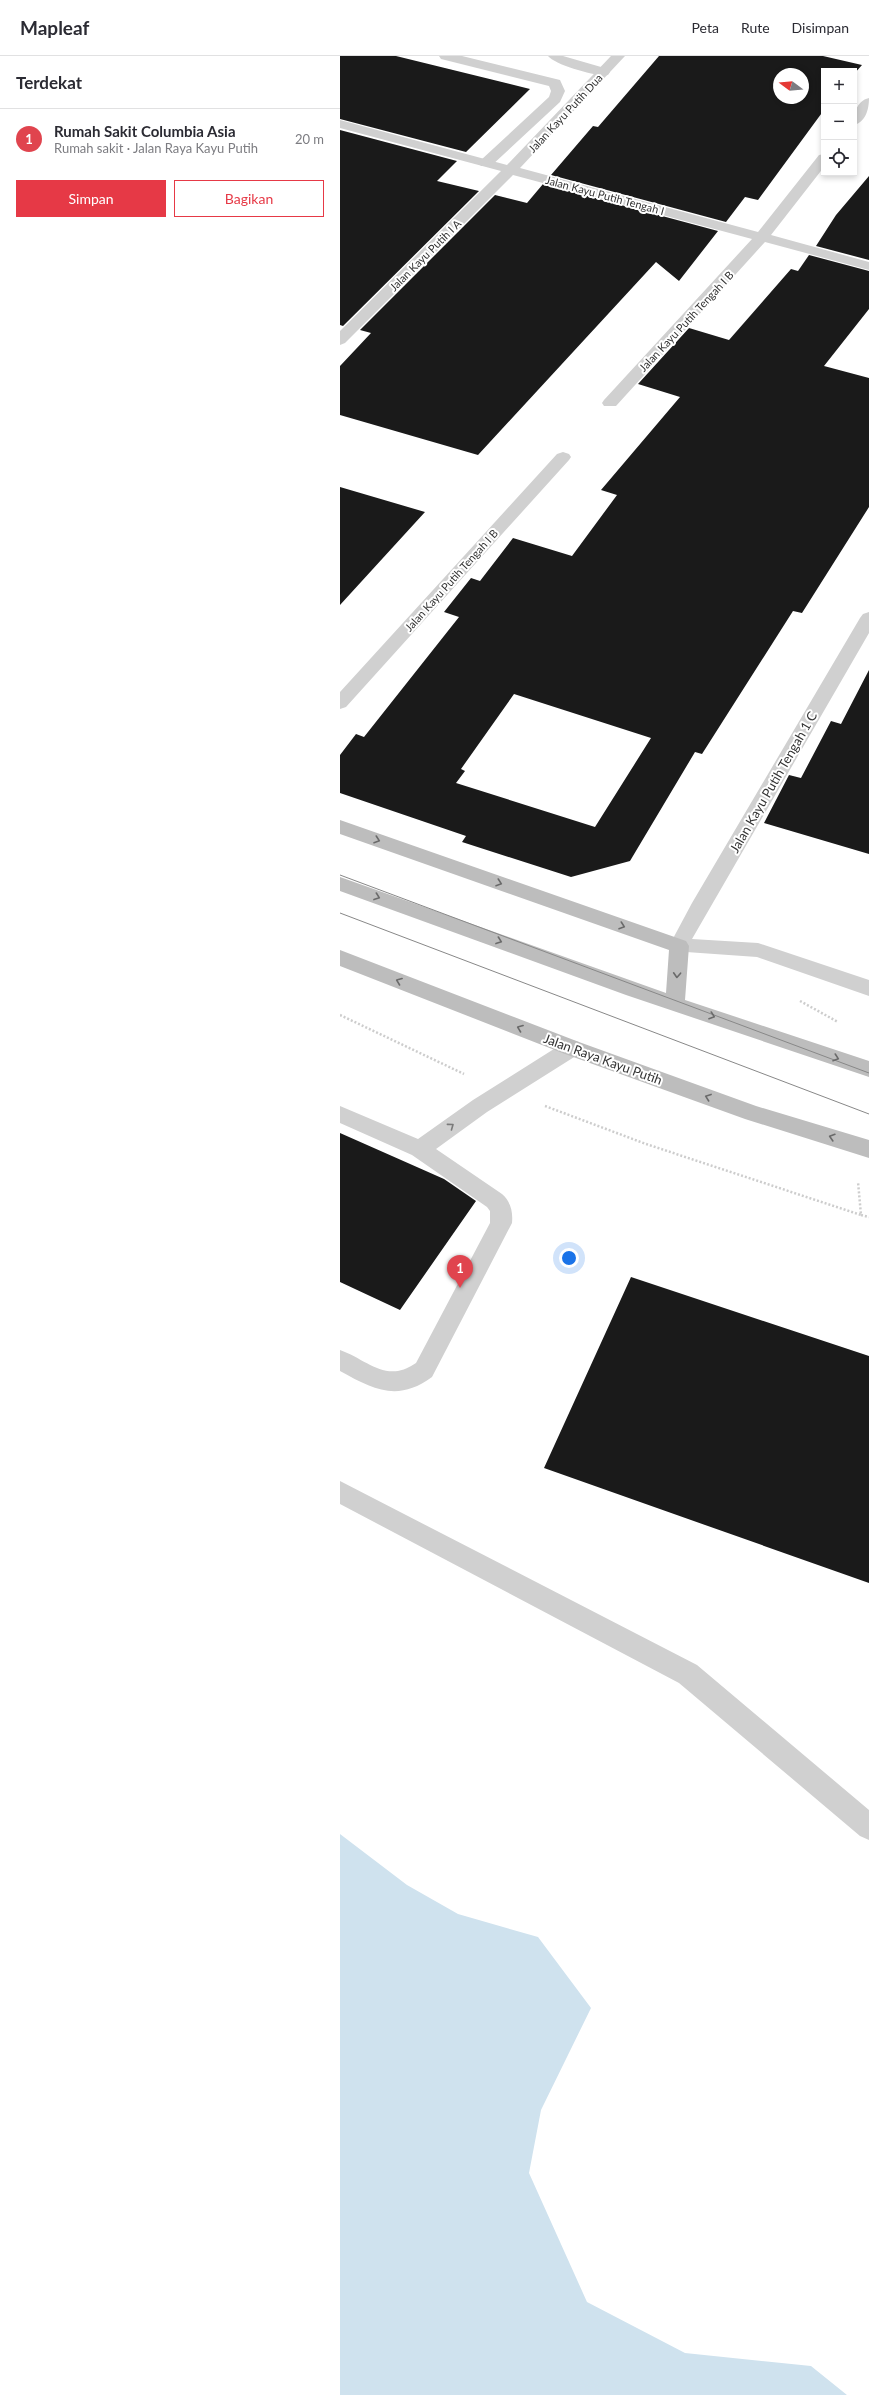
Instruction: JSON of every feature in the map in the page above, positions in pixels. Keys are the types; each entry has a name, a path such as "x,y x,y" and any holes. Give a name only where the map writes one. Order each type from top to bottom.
{"main road":[{"path":"340,827 679,946 675,1004"},
{"path":"340,884 675,1004 869,1069"},
{"name":"Jalan Raya Kayu Putih","path":"340,958 572,1048 752,1113 869,1149"}],"street":[{"path":"446,56 540,79 555,84 558,91 555,98 486,163"},
{"path":"555,56 560,60 603,72"},
{"name":"Jalan Kayu Putih Dua","path":"511,169 618,56"},
{"path":"857,117 869,102"},
{"name":"Jalan Kayu Putih Tengah I","path":"340,124 869,266"},
{"name":"Jalan Kayu Putih Tengah I B","path":"610,403 761,238 821,162"},
{"name":"Jalan Kayu Putih I A","path":"340,340 511,169"},
{"name":"Jalan Kayu Putih Tengah I B","path":"340,703 563,457"},
{"name":"Jalan Kayu Putih Tengah 1 C","path":"679,946 699,908 869,618"},
{"path":"679,946 758,950 869,988"},
{"path":"420,1149 480,1106 572,1048"},
{"path":"340,1114 420,1149 498,1203 503,1212 501,1223 424,1370 413,1380 403,1383 391,1383 374,1378 340,1360"},
{"path":"340,1492 688,1674 869,1827"}],"path":[{"path":"799,1001 841,1023"},
{"path":"340,1014 468,1076"},
{"path":"542,1105 646,1144 869,1217"},
{"path":"857,1176 861,1215"}],"water":[{"path":"340,1834 407,1885 458,1914 538,1937 591,2008 541,2110 529,2173 587,2302 685,2353 811,2366 847,2395 340,2395"}],"building":[{"path":"340,56 396,56 530,89 466,152 340,119"},
{"path":"659,56 823,56 862,65 857,71 857,68 821,68 821,114 758,200 745,197 726,222 551,175 593,126 598,127"},
{"path":"340,130 457,161 437,181 479,191 343,326 340,325"},
{"path":"869,176 869,260 816,246 836,215"},
{"path":"543,184 718,231 679,281 656,262 478,455 340,415 340,366 371,333 360,330 495,195 527,203"},
{"path":"809,255 869,271 869,309 824,366 869,378 869,507 802,613 793,611 702,754 695,752 630,861 571,877 462,842 466,836 340,793 340,755 356,734 364,737 459,617 444,612 471,578 480,581 513,538 572,556 617,495 601,490 680,397 638,384 689,328 729,340 791,269 798,271","holes":["514,694 651,738 595,827 456,783 465,771 461,769"]},
{"path":"340,487 425,512 340,605"},
{"path":"869,670 869,854 764,823 789,775 801,778 831,721 841,724"},
{"path":"340,1133 444,1179 476,1201 400,1310 340,1282"},
{"path":"631,1277 869,1356 869,1583 544,1468"}],"tram line":[{"path":"340,875 869,1073"},
{"path":"340,913 869,1114"}],"place":[{"name":"Rumah Sakit Columbia Asia","path":"460,1288"}]}
